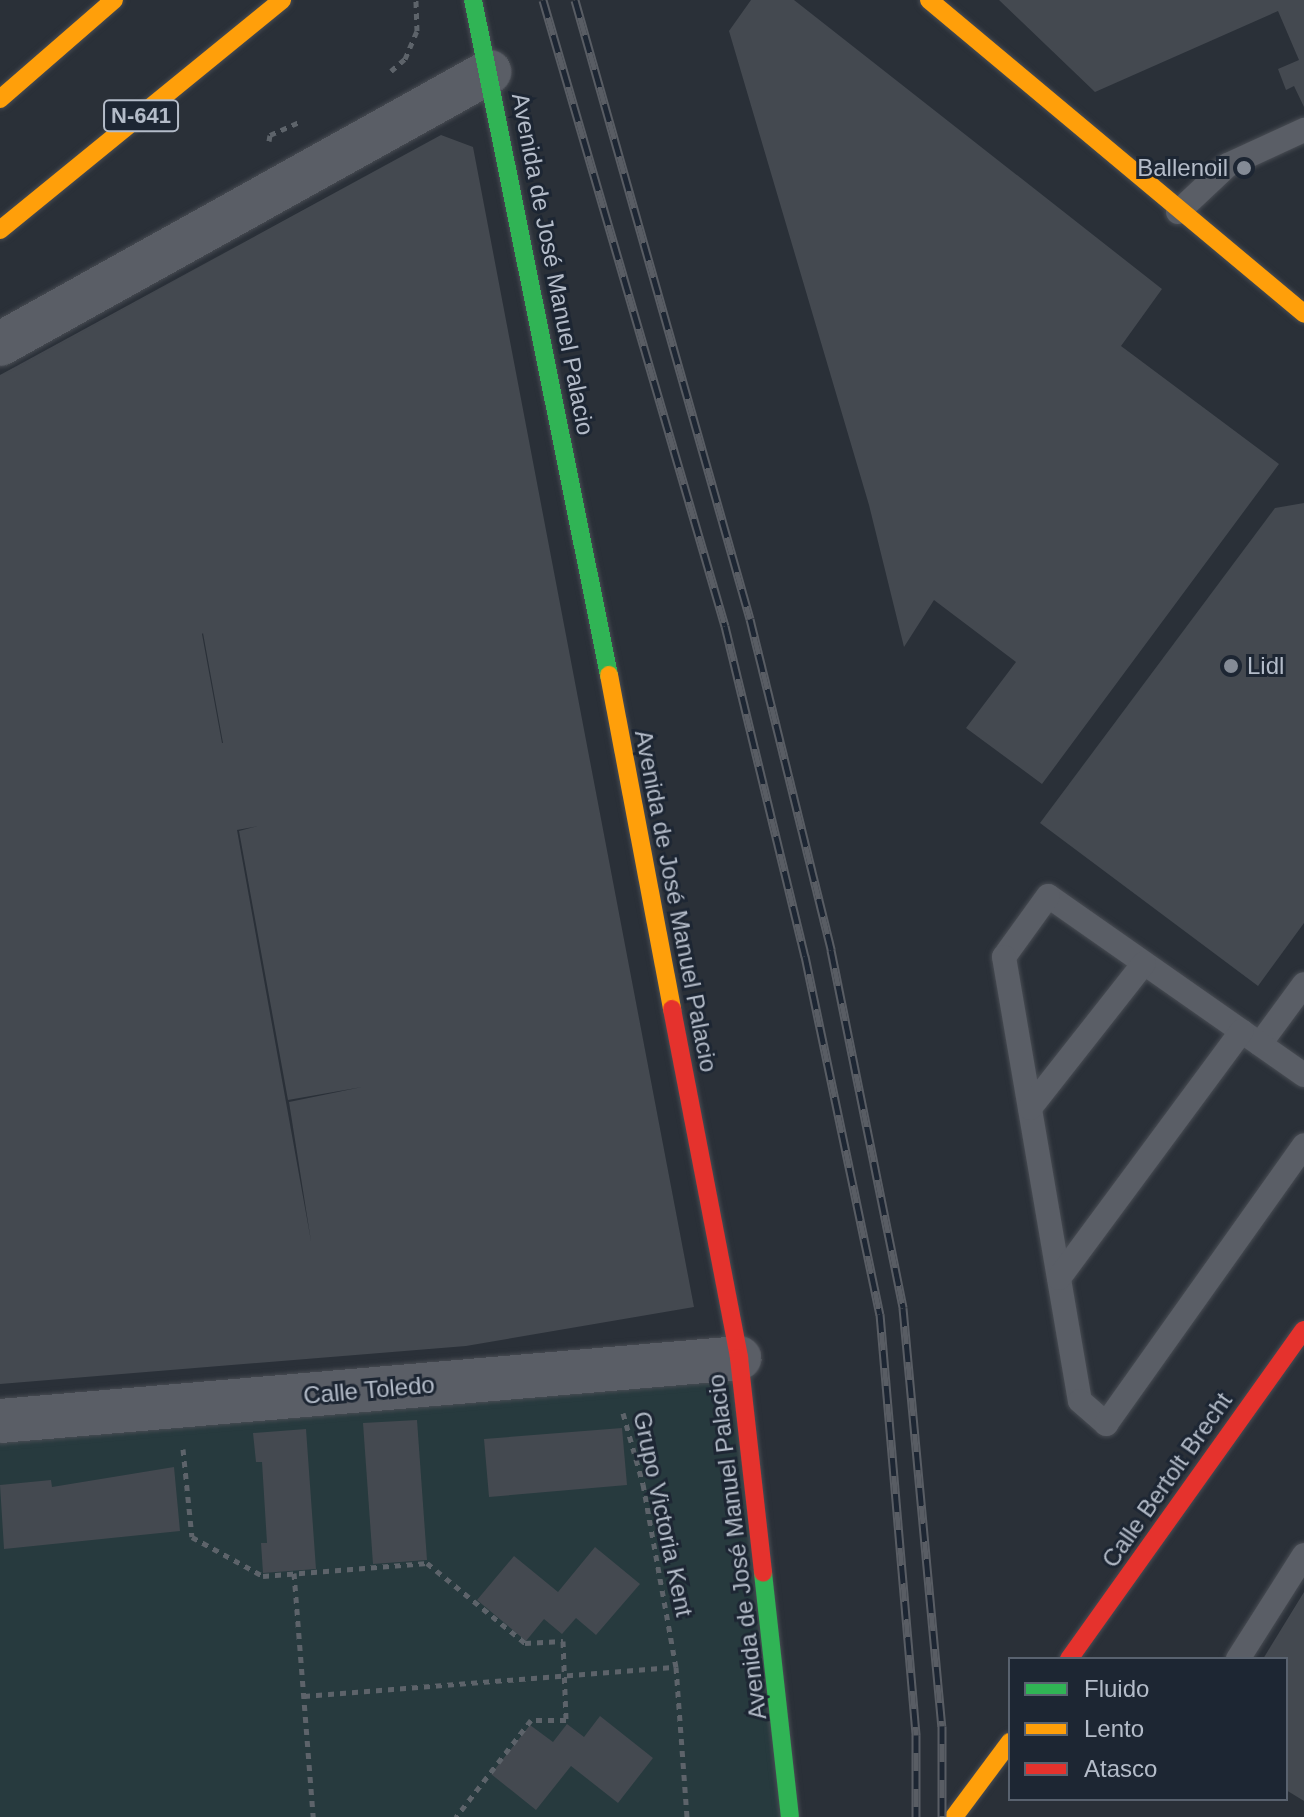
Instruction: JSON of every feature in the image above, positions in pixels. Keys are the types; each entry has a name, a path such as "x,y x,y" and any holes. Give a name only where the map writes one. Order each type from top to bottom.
{"main road":[{"path":"0,99 114,0"},
{"name":"N-641","path":"0,230 282,0"},
{"name":"Avenida de José Manuel Palacio","path":"473,0 739,1358 790,1817"},
{"path":"929,0 1178,212 1304,314"},
{"name":"Calle Bertolt Brecht","path":"1070,1657 1304,1330"},
{"path":"954,1817 1008,1745"},
{"path":"788,1787 803,1817"}],"street":[{"path":"0,344 489,72"},
{"name":"Calle Toledo","path":"0,1421 739,1358"}],"lane":[{"path":"1178,212 1228,165 1304,130"},
{"path":"1304,1075 1048,896 1004,957 1080,1401 1106,1424 1304,1145"},
{"path":"1030,1108 1144,963"},
{"path":"1059,1278 1251,1038 1304,984"},
{"path":"1239,1657 1304,1555"}],"path":[{"name":"Grupo Victoria Kent","path":"619,1369 623,1422 643,1484 676,1667 687,1817"},
{"path":"179,1406 192,1537 263,1576 427,1563 525,1643 563,1641 566,1720 531,1720 456,1817"},
{"path":"294,1573 313,1817"},
{"path":"304,1696 676,1667"}],"green space":[{"path":"739,1358 790,1817 0,1817 0,1421"}],"building":[{"path":"751,0 794,0 1162,289 1121,346 1279,464 1042,784 966,728 1016,662 934,600 904,647 869,505 729,31"},
{"path":"999,0 1304,0 1304,107 1294,86 1286,90 1278,69 1299,60 1278,11 1095,92"},
{"path":"441,135 473,147 694,1307 466,1346 0,1384 0,375","holes":["203,633 223,743 202,634","258,826 239,831 288,1100 362,1087 289,1102 311,1241 237,830"]},
{"name":"Lidl","path":"1304,503 1304,923 1258,986 1040,823 1275,508"},
{"path":"417,1420 427,1560 373,1564 363,1423"},
{"path":"622,1428 627,1485 489,1497 484,1439"},
{"path":"306,1429 316,1569 263,1573 261,1543 267,1543 262,1462 256,1462 253,1433"},
{"path":"174,1467 180,1531 4,1549 0,1485 51,1480 52,1487"},
{"path":"595,1547 640,1584 596,1635 576,1618 562,1634 544,1619 526,1641 477,1600 514,1556 558,1592"},
{"path":"1304,1592 1304,1801 1288,1791 1288,1657 1264,1657"},
{"path":"600,1716 653,1758 618,1803 571,1766 536,1810 491,1774 530,1725 553,1742 567,1724 584,1737"}],"railway":[{"path":"543,0 725,626 805,956 880,1314 916,1735 916,1817"},
{"path":"575,0 750,619 831,950 903,1308 942,1726 942,1817"}],"traffic: fast":[{"path":"473,0 609,675"},
{"path":"763,1573 790,1817"}],"traffic: slow":[{"path":"0,99 114,0"},
{"path":"0,230 282,0"},
{"path":"929,0 1304,314"},
{"path":"609,675 672,1009"},
{"path":"954,1817 1008,1745"}],"traffic: jam":[{"path":"672,1009 739,1358 763,1573"},
{"path":"1070,1657 1304,1330"}],"place":[{"name":"Ballenoil","path":"1244,168"},
{"name":"Lidl","path":"1231,666"}]}
